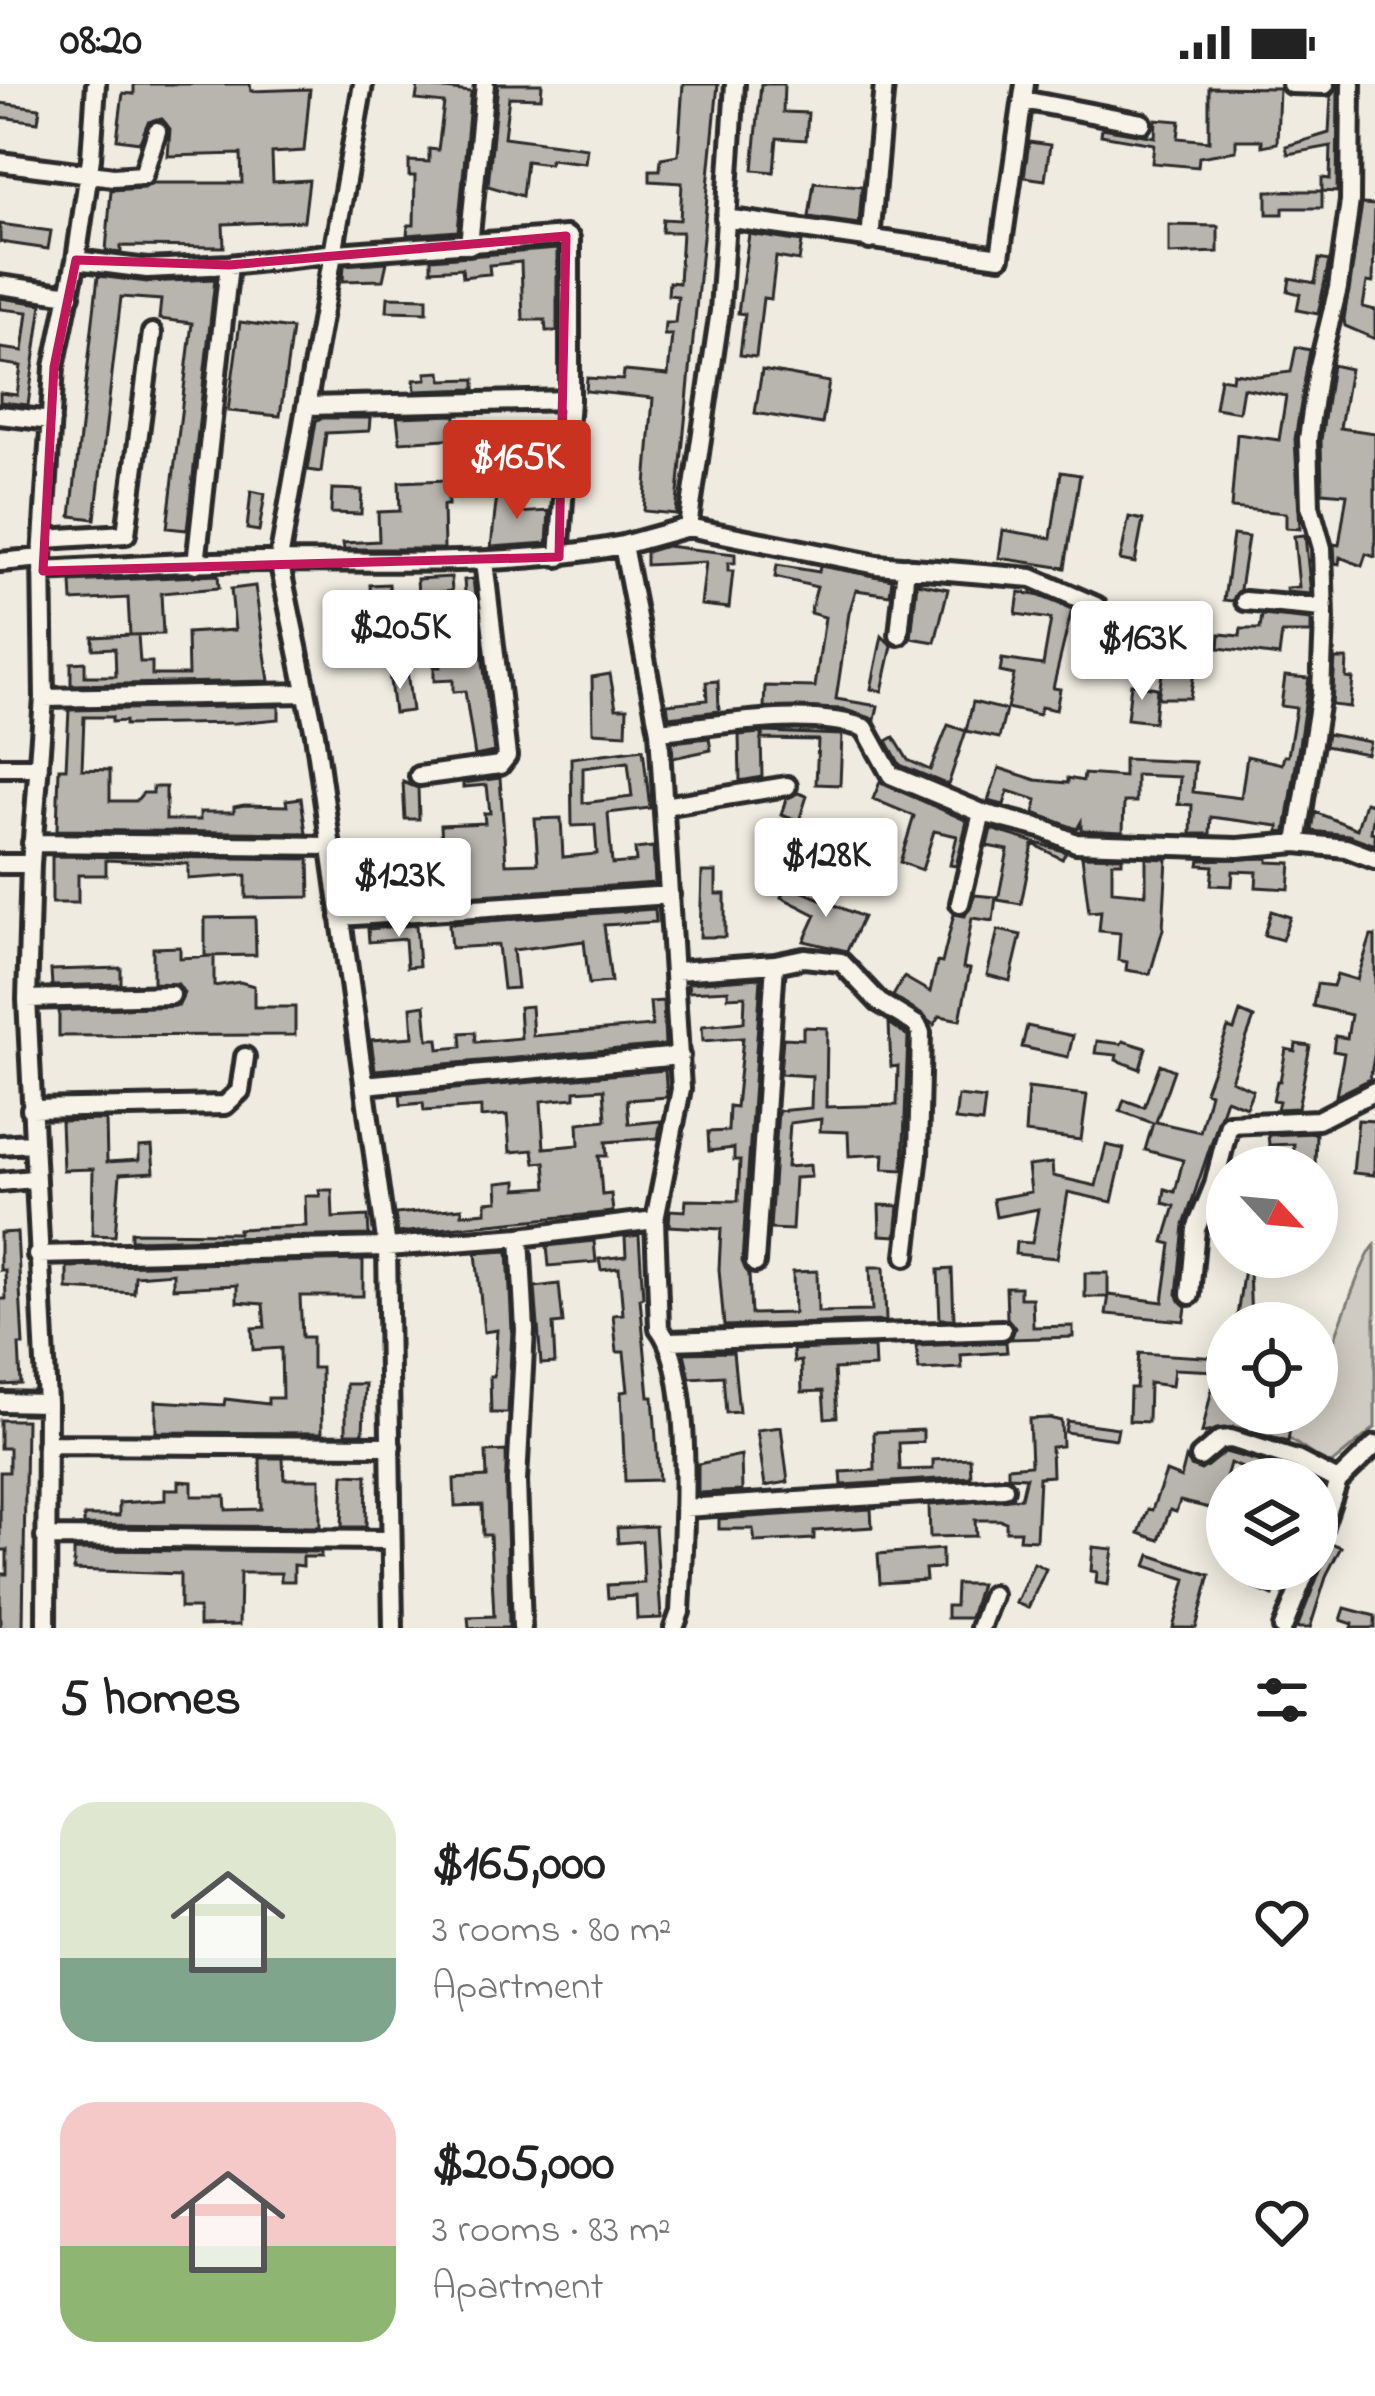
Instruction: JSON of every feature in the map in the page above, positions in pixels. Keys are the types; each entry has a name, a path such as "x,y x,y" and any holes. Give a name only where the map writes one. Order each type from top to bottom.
{"street":[{"path":"46,1628 46,1403 27,999 31,864 44,698 43,556 54,367 89,174 96,84"},
{"path":"363,84 279,560 331,846 387,1247 393,1628"},
{"path":"469,245 485,84"},
{"path":"688,527 720,311 735,84"},
{"path":"870,239 884,84"},
{"path":"1292,84 1325,86"},
{"path":"1297,843 1321,694 1322,548 1310,506 1308,439 1350,201 1349,85"},
{"path":"725,218 1000,257 1024,92 1142,122"},
{"path":"0,162 89,174 142,175 157,131"},
{"path":"76,260 147,269 570,239 570,400 560,557"},
{"path":"196,564 229,265"},
{"path":"0,285 70,295"},
{"path":"0,562 43,556 128,531 152,333"},
{"path":"307,406 570,400"},
{"path":"0,415 51,421"},
{"path":"43,556 196,564 279,560 420,564 560,557 688,527 877,565 1032,578 1096,606"},
{"path":"623,545 658,731 676,971 681,1089 656,1220 659,1328 669,1341 684,1424 680,1612 674,1628"},
{"path":"419,776 494,767 506,759 484,561"},
{"path":"899,635 906,567"},
{"path":"1245,601 1323,608"},
{"path":"44,698 306,693"},
{"path":"658,731 757,722 843,721 865,728 891,776 982,813 1044,829 1076,843 1238,848 1297,843 1346,848 1375,859"},
{"path":"0,767 39,767"},
{"path":"664,806 788,786"},
{"path":"960,903 982,813"},
{"path":"32,843 331,846"},
{"path":"0,864 31,864"},
{"path":"340,917 670,895"},
{"path":"676,971 804,958 841,962 879,1003 917,1025 921,1033 918,1155 906,1256"},
{"path":"755,1263 775,964"},
{"path":"27,999 171,995"},
{"path":"364,1084 680,1056"},
{"path":"31,1109 225,1105 240,1091 245,1058"},
{"path":"1190,1295 1196,1229 1214,1185 1229,1124 1318,1120 1375,1091"},
{"path":"0,1145 31,1143"},
{"path":"0,1182 33,1179"},
{"path":"37,1255 387,1247 656,1220"},
{"path":"520,1237 525,1330 517,1481 522,1628"},
{"path":"669,1341 1002,1330"},
{"path":"0,1402 46,1403"},
{"path":"1200,1457 1220,1440 1231,1439 1291,1458"},
{"path":"46,1444 391,1446"},
{"path":"1338,1481 1375,1445"},
{"path":"684,1508 1004,1488"},
{"path":"45,1537 392,1540"},
{"path":"1283,1628 1298,1590"},
{"path":"980,1628 992,1594"}],"highlighted area":[{"path":"566,236 559,557 43,571 54,367 76,260 229,265"}],"shaded area":[{"path":"1375,1245 1375,1428 1338,1459 1317,1458 1289,1434 1338,1434 1338,1329"}],"building":[{"path":"134,84 250,84 251,91 310,89 304,151 272,153 273,182 309,180 304,221 223,224 224,247 121,246 121,253 106,251 111,190 152,183 242,183 241,154 168,156 170,129 162,119 148,122 140,142 117,139 123,93 134,94"},
{"path":"498,84 542,84 541,98 509,97 504,137 587,148 585,163 526,161 522,196 488,186"},
{"path":"683,84 718,84 676,514 644,511 653,398 586,391 587,378 623,380 624,371 668,375 672,335 664,335 665,323 675,323 678,296 668,295 669,282 679,283 682,232 662,232 663,219 680,220 682,183 650,181 650,170 660,170 661,158 678,155"},
{"path":"761,84 784,84 783,112 808,113 806,140 777,138 774,172 753,170"},
{"path":"1338,84 1337,192 1322,191 1322,178 1330,179 1331,146 1288,154 1286,146 1329,133 1331,96"},
{"path":"418,86 471,92 458,231 407,235 408,225 414,225 415,176 409,176 409,161 429,162 429,149 438,150 444,103 416,100"},
{"path":"1209,87 1279,88 1277,143 1262,146 1262,140 1236,140 1236,151 1199,157 1198,167 1152,163 1154,144 1101,135 1102,128 1155,137 1156,119 1180,121 1178,138 1209,141"},
{"path":"0,103 40,108 38,122 0,117"},
{"path":"1029,142 1050,145 1045,180 1024,177"},
{"path":"814,182 862,186 859,224 809,217"},
{"path":"1267,191 1322,191 1322,208 1283,208 1283,214 1267,214"},
{"path":"1362,204 1375,205 1373,283 1367,282 1363,307 1375,310 1375,339 1345,326 1344,319"},
{"path":"0,224 51,231 48,249 0,242"},
{"path":"1169,225 1218,226 1218,252 1169,254"},
{"path":"749,234 802,242 799,261 776,257 771,299 763,298 756,357 740,355 745,314 738,313"},
{"path":"557,249 557,331 546,331 545,320 523,320 521,262 489,265 490,274 463,277 462,268 431,270 431,259"},
{"path":"1319,259 1329,261 1318,314 1297,310 1300,294 1288,291 1290,278 1315,283"},
{"path":"387,262 383,280 343,281 344,265"},
{"path":"98,276 147,282 215,279 187,530 167,528 192,323 159,319 161,300 121,297 95,519 71,516"},
{"path":"388,297 427,298 427,312 387,311"},
{"path":"0,298 42,304 28,405 0,402 0,393 17,395 21,366 0,363 0,348 23,351 28,312 0,309"},
{"path":"240,322 292,329 280,416 228,411"},
{"path":"1296,347 1310,350 1295,439 1300,529 1286,528 1286,513 1231,508 1237,434 1279,440 1286,396 1243,388 1239,412 1215,408 1220,378 1232,380 1233,373 1291,372"},
{"path":"1332,365 1350,369 1340,428 1375,433 1375,557 1366,554 1362,566 1340,557 1339,564 1335,563 1334,544 1339,545 1347,494 1322,492 1321,440"},
{"path":"762,370 829,382 822,424 755,413"},
{"path":"441,372 442,380 475,379 475,389 415,391 414,380"},
{"path":"456,415 456,422 462,422 460,438 400,442 397,417"},
{"path":"370,418 369,431 326,433 321,472 308,470 316,421"},
{"path":"473,460 501,465 498,484 470,480"},
{"path":"1061,472 1080,475 1065,568 999,558 1003,530 1051,538"},
{"path":"447,480 444,549 344,549 343,543 379,541 378,512 400,511 399,482"},
{"path":"498,486 520,489 517,513 549,511 547,543 491,547"},
{"path":"332,489 362,490 361,514 331,513"},
{"path":"251,491 265,494 259,531 247,529"},
{"path":"1129,517 1143,520 1135,563 1120,560"},
{"path":"1233,535 1248,537 1240,589 1232,601 1224,600"},
{"path":"1305,535 1311,594 1287,592 1286,588 1299,587 1294,536"},
{"path":"666,546 735,554 735,563 728,563 728,571 733,571 729,608 701,605 706,562 646,565 646,552"},
{"path":"777,565 819,572 820,566 892,579 890,595 856,590 836,699 878,706 875,720 843,709 764,707 765,686 815,687 825,617 810,613 817,587 775,577"},
{"path":"218,575 219,588 161,593 163,634 130,635 128,598 72,601 71,582"},
{"path":"451,577 452,591 418,594 417,579"},
{"path":"473,579 494,752 475,756 465,691 453,692 453,680 434,681 434,667 440,667 439,632 451,632 450,621 466,620 466,608 460,608 466,604 464,580"},
{"path":"917,583 948,589 935,642 911,638"},
{"path":"389,584 393,635 373,636 370,585"},
{"path":"255,586 269,681 71,685 71,663 85,662 85,676 116,676 115,648 93,649 93,637 138,635 140,662 152,662 152,675 188,675 187,633 235,630 231,589"},
{"path":"1019,592 1072,609 1053,688 1060,689 1056,710 1041,707 1039,715 1007,708 1014,675 1000,672 1002,659 1043,665 1051,619 1016,614"},
{"path":"1262,615 1311,620 1311,633 1282,633 1279,656 1219,648 1220,634 1240,636 1241,629 1260,629"},
{"path":"1091,619 1104,621 1102,655 1088,656"},
{"path":"882,636 892,646 882,691 871,689"},
{"path":"1335,659 1347,659 1346,678 1353,679 1350,707 1332,705"},
{"path":"1163,668 1194,673 1190,698 1158,698"},
{"path":"407,671 412,711 394,713 389,672"},
{"path":"610,674 616,708 627,708 626,734 593,732 592,677"},
{"path":"1285,676 1309,678 1286,831 1279,832 1279,826 1211,817 1210,834 1191,834 1192,805 1178,804 1180,777 1136,775 1136,802 1124,802 1123,832 1081,830 1081,822 1077,829 1034,813 1037,800 1008,791 1004,805 988,801 999,768 1036,780 1068,783 1068,778 1083,781 1084,774 1124,777 1124,759 1195,762 1193,792 1241,798 1247,756 1282,764 1288,756 1296,708 1281,706"},
{"path":"718,681 719,711 669,717 667,704 707,700 706,682"},
{"path":"1131,684 1157,688 1154,722 1127,719"},
{"path":"973,702 1006,710 999,738 966,731"},
{"path":"279,706 279,719 236,723 125,725 125,721 112,722 112,717 84,717 82,769 110,770 110,801 136,801 143,793 153,793 153,787 166,787 166,820 200,820 200,812 234,812 234,807 244,805 287,806 286,800 301,798 306,833 57,830 59,768 66,768 69,710"},
{"path":"948,725 966,731 948,785 900,765 887,741 894,737 908,760 930,770"},
{"path":"764,732 842,735 840,785 816,784 818,740 761,739"},
{"path":"761,733 762,777 740,781 739,735"},
{"path":"1327,734 1370,742 1367,754 1325,746"},
{"path":"709,738 711,750 673,758 672,742"},
{"path":"643,749 650,808 608,813 612,864 636,862 635,849 653,847 655,883 379,902 378,881 362,882 362,867 406,865 407,886 444,884 441,825 485,823 484,813 490,813 487,785 463,787 463,783 500,778 506,864 538,863 535,819 561,818 563,857 597,854 595,825 572,826 571,758","holes":["628,762 632,797 583,803 583,768"]},
{"path":"403,782 418,788 419,819 405,819"},
{"path":"880,782 967,821 956,866 950,865 957,836 934,831 922,870 900,862 914,816 873,799"},
{"path":"798,793 807,796 799,821 781,815 786,799"},
{"path":"1365,802 1375,805 1371,832 1375,845 1348,835 1312,831 1315,812 1357,829"},
{"path":"991,829 1066,852 1062,859 1033,844 1021,904 998,900 1008,850 987,846"},
{"path":"52,856 309,859 310,897 246,898 246,875 188,879 188,864 106,860 106,875 78,875 78,903 52,903"},
{"path":"1082,856 1122,857 1122,862 1112,862 1112,891 1146,894 1146,858 1167,859 1163,929 1150,974 1126,970 1127,962 1118,960 1120,933 1099,931 1101,911 1089,912"},
{"path":"1268,858 1268,862 1291,863 1289,889 1256,887 1257,872 1233,871 1232,886 1211,885 1213,866 1199,865 1200,860"},
{"path":"702,872 716,872 716,894 725,894 725,937 700,937"},
{"path":"787,885 863,917 847,951 804,941 816,915 781,897"},
{"path":"975,895 996,897 993,921 972,918 963,968 970,969 960,1020 940,1016 934,1025 893,996 904,977 930,992 954,914 965,916"},
{"path":"655,909 656,922 604,925 611,982 589,984 584,941 513,950 517,988 503,989 498,945 451,948 449,924"},
{"path":"1271,911 1290,917 1282,940 1264,935"},
{"path":"255,917 256,955 205,956 205,918"},
{"path":"416,925 419,966 407,967 405,939 369,942 368,929"},
{"path":"998,930 1021,935 1010,981 987,975"},
{"path":"1371,936 1375,936 1375,1051 1370,1079 1336,1096 1344,1053 1333,1051 1335,1036 1347,1038 1351,1015 1313,1006 1317,984 1333,986 1337,974 1357,980"},
{"path":"180,947 180,958 214,956 214,986 240,982 254,986 254,1007 295,1007 295,1035 59,1036 59,1011 179,1005 184,993 178,984 153,983 153,948"},
{"path":"121,968 121,984 52,986 51,970"},
{"path":"761,978 742,1262 749,1274 751,1314 794,1313 793,1272 817,1271 818,1312 872,1311 870,1267 884,1267 886,1321 724,1326 721,1229 669,1226 670,1210 685,1211 686,1200 738,1201 740,1160 734,1160 734,1148 709,1151 708,1132 728,1131 729,1106 736,1107 743,1038 703,1041 702,1026 744,1022 745,996 728,997 728,990 689,992 688,983"},
{"path":"663,1001 665,1045 375,1070 371,1040 413,1037 411,1007 425,1005 428,1039 438,1039 439,1049 462,1047 461,1033 475,1032 476,1042 521,1038 519,1007 531,1006 533,1036 652,1026 650,1002"},
{"path":"1240,1012 1254,1018 1231,1080 1253,1090 1246,1107 1226,1099 1210,1146 1206,1146 1184,1225 1177,1294 1186,1307 1184,1321 1106,1314 1109,1295 1163,1302 1171,1244 1164,1242 1175,1206 1163,1203 1165,1189 1175,1192 1183,1160 1145,1150 1153,1123 1120,1111 1124,1100 1144,1107 1160,1064 1174,1070 1156,1122 1200,1132 1210,1093 1205,1091 1228,1028 1234,1030"},
{"path":"889,1023 908,1036 903,1170 883,1169 884,1154 849,1156 848,1132 820,1131 821,1119 790,1123 787,1167 810,1165 811,1177 795,1178 792,1230 770,1229 778,1111 811,1108 812,1076 780,1074 783,1038 803,1039 803,1027 827,1028 826,1107 897,1105 898,1066 891,1067"},
{"path":"1027,1026 1073,1036 1068,1057 1022,1047"},
{"path":"1097,1041 1123,1041 1146,1048 1140,1069 1116,1060 1117,1055 1095,1053"},
{"path":"1296,1044 1310,1046 1298,1108 1277,1109 1279,1101 1273,1100 1286,1049 1295,1051"},
{"path":"665,1070 667,1097 627,1100 629,1124 661,1121 658,1138 606,1142 607,1156 599,1156 602,1195 611,1194 613,1212 398,1233 395,1214 462,1208 462,1214 486,1212 486,1202 498,1201 497,1183 517,1181 517,1189 547,1187 545,1162 535,1163 533,1150 510,1152 507,1115 481,1117 481,1107 424,1111 423,1103 401,1105 400,1094","holes":["604,1089 606,1120 578,1123 579,1145 544,1148 541,1101"]},
{"path":"1028,1088 1087,1095 1081,1140 1025,1133"},
{"path":"958,1096 985,1099 982,1123 955,1120"},
{"path":"106,1120 107,1162 139,1160 139,1147 152,1146 154,1172 120,1174 115,1236 92,1235 93,1169 63,1170 61,1121"},
{"path":"1358,1120 1375,1121 1374,1175 1353,1173"},
{"path":"1316,1133 1316,1146 1269,1145 1268,1135"},
{"path":"1106,1145 1124,1149 1112,1202 1068,1192 1057,1258 1015,1254 1016,1242 1032,1243 1038,1209 996,1217 993,1199 1031,1192 1028,1166 1052,1163 1053,1176 1096,1186"},
{"path":"319,1190 332,1190 333,1218 368,1216 369,1235 131,1240 131,1232 238,1233 238,1229 306,1226 305,1196 320,1196"},
{"path":"879,1205 899,1206 896,1236 880,1235"},
{"path":"17,1232 21,1384 0,1385 0,1299 6,1299 0,1233"},
{"path":"639,1235 640,1298 659,1480 625,1481 621,1392 628,1391 624,1352 617,1352 613,1315 623,1314 619,1268 601,1270 599,1259 626,1256 625,1237"},
{"path":"594,1241 596,1262 549,1266 547,1246"},
{"path":"508,1251 512,1330 508,1413 491,1413 490,1376 494,1376 497,1330 484,1332 476,1253"},
{"path":"363,1260 363,1296 300,1296 302,1337 312,1337 312,1368 321,1368 322,1433 156,1432 156,1401 224,1405 225,1399 268,1404 268,1398 282,1398 281,1348 253,1350 252,1328 265,1327 263,1304 237,1302 237,1285 173,1288 173,1273 135,1276 134,1293 67,1289 67,1267"},
{"path":"952,1269 954,1319 940,1319 938,1270"},
{"path":"1085,1273 1108,1273 1108,1297 1085,1297"},
{"path":"1243,1278 1249,1278 1250,1302 1239,1302"},
{"path":"559,1284 563,1323 553,1324 555,1363 541,1364 535,1287"},
{"path":"1006,1287 1020,1287 1020,1298 1032,1298 1033,1327 1073,1326 1073,1337 1011,1339 1015,1328 1007,1318"},
{"path":"1006,1342 1007,1352 961,1355 962,1368 919,1370 916,1346"},
{"path":"874,1347 875,1367 834,1369 837,1417 825,1418 823,1391 802,1392 801,1361 794,1362 793,1350"},
{"path":"733,1352 739,1412 726,1413 723,1376 690,1378 684,1353"},
{"path":"1139,1353 1206,1357 1206,1371 1174,1369 1172,1386 1149,1383 1148,1422 1129,1421 1130,1388 1136,1388"},
{"path":"346,1384 365,1384 363,1433 346,1433"},
{"path":"1029,1419 1061,1421 1062,1446 1051,1447 1052,1476 1039,1477 1036,1540 1019,1539 1020,1531 1006,1531 1006,1522 1000,1520 975,1520 976,1536 930,1537 929,1505 1021,1498 1026,1477 1008,1476 1008,1467 1031,1465"},
{"path":"0,1420 26,1420 23,1628 0,1628 0,1574 7,1574 7,1550 0,1550 0,1472 9,1472 9,1448 0,1448"},
{"path":"1067,1421 1118,1428 1116,1439 1065,1432"},
{"path":"781,1427 788,1482 765,1486 757,1430"},
{"path":"923,1430 923,1442 899,1443 900,1470 933,1469 933,1460 970,1458 971,1477 842,1485 841,1472 875,1470 874,1432"},
{"path":"1259,1434 1289,1434 1288,1442"},
{"path":"506,1451 509,1628 469,1628 468,1617 494,1616 490,1535 483,1535 482,1505 455,1506 454,1479 487,1477 486,1452"},
{"path":"741,1455 742,1491 698,1493 698,1464"},
{"path":"260,1458 283,1458 284,1479 320,1479 320,1527 84,1525 84,1516 119,1516 119,1503 165,1500 165,1489 179,1489 179,1481 192,1482 192,1496 225,1496 226,1510 261,1509"},
{"path":"1186,1458 1201,1470 1206,1466 1206,1507 1180,1501 1176,1512 1170,1510 1159,1540 1139,1533 1166,1472 1181,1478"},
{"path":"344,1474 367,1475 366,1527 342,1527"},
{"path":"871,1509 872,1527 814,1531 814,1539 755,1542 753,1529 719,1529 719,1519"},
{"path":"655,1526 661,1618 637,1619 636,1596 608,1598 607,1585 644,1583 642,1541 618,1543 617,1528"},
{"path":"1093,1547 1113,1549 1108,1585 1096,1583 1097,1572 1091,1571"},
{"path":"942,1549 942,1568 925,1569 926,1580 880,1583 878,1554"},
{"path":"74,1550 321,1552 321,1557 303,1557 303,1566 294,1565 294,1581 281,1581 281,1573 240,1573 239,1625 199,1626 199,1608 180,1608 180,1574 74,1570"},
{"path":"1150,1555 1206,1574 1196,1628 1173,1628 1186,1579 1146,1566"},
{"path":"1034,1563 1046,1569 1028,1608 1016,1603"},
{"path":"956,1584 980,1584 970,1618 947,1618 947,1606 955,1606"},
{"path":"1312,1590 1322,1590 1310,1628 1297,1628"},
{"path":"1345,1608 1375,1616 1375,1628 1352,1628 1353,1624 1341,1620"}]}
